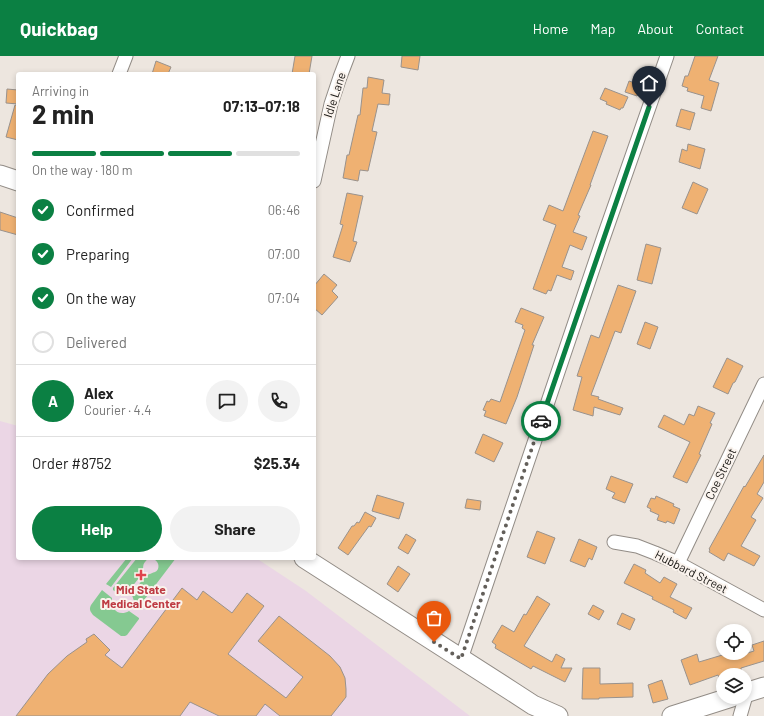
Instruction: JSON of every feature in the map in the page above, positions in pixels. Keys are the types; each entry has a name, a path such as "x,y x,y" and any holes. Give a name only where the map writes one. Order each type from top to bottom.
{"main road":[{"path":"0,175 16,181"},
{"path":"307,560 533,705 558,716"},
{"path":"672,716 716,702"}],"street":[{"path":"120,72 126,56"},
{"name":"Idle Lane","path":"316,172 331,104 348,56"},
{"path":"461,659 604,236 667,56"},
{"name":"Coe Street","path":"678,563 764,384"},
{"name":"Hubbard Street","path":"614,542 637,546 678,563 764,610"},
{"path":"740,716 744,704"}],"shaded area":[{"name":"Mid State Medical Center","path":"0,421 16,425 16,560 259,560 306,591 470,716 0,716"}],"green space":[{"path":"125,560 131,560 111,587 106,584"},
{"path":"135,560 147,560 145,562 142,574 128,592 121,590 116,592 113,588"},
{"path":"154,560 174,560 138,608 133,606 134,601 132,595 145,577 158,569 159,566 157,561"},
{"path":"102,590 112,598 112,606 116,611 125,613 129,611 139,618 127,635 121,636 91,612 91,605"}],"building":[{"path":"295,56 312,56 309,72 292,72"},
{"path":"402,56 420,56 418,70 401,67"},
{"path":"695,56 718,56 709,80 719,83 711,111 701,108 704,96 687,91 688,88 682,86 685,76 688,76"},
{"path":"156,61 171,67 169,72 153,72"},
{"path":"368,77 384,80 382,93 390,94 389,105 378,104 372,131 377,132 368,171 360,170 358,181 343,178 347,155 349,155 358,115 360,115 363,88 367,88"},
{"path":"629,81 641,85 637,96 625,92"},
{"path":"605,88 628,97 623,108 620,110 606,104 607,102 600,99"},
{"path":"7,89 16,90 16,104 6,103"},
{"path":"15,105 16,140 6,137"},
{"path":"681,109 695,113 690,130 676,126"},
{"path":"593,131 608,136 573,232 587,237 582,250 570,245 562,267 574,271 571,280 557,275 551,291 548,290 546,294 533,289 556,225 543,220 549,205 563,211"},
{"path":"688,144 705,149 700,169 679,162 682,149 687,151"},
{"path":"693,182 708,189 697,214 682,208"},
{"path":"347,193 363,196 353,241 357,242 350,262 333,257 343,225 340,224"},
{"path":"0,212 16,217 16,234 0,230"},
{"path":"646,244 661,248 652,284 637,280"},
{"path":"324,274 337,285 332,291 338,297 322,315 316,310 316,284"},
{"path":"618,285 636,291 621,333 615,331 591,395 623,408 620,415 594,407 593,416 573,410 582,377 577,376 591,335 599,338"},
{"path":"521,308 544,317 532,345 534,345 517,397 506,424 484,416 486,411 483,410 487,401 489,402 491,399 500,402 525,330 522,328 523,325 515,322"},
{"path":"645,322 658,327 650,349 637,344"},
{"path":"727,358 743,366 728,394 713,387"},
{"path":"698,406 715,413 710,423 712,424 699,454 701,455 687,483 673,477 690,442 658,427 664,415 684,425 689,414 694,416"},
{"path":"483,434 503,443 494,462 475,453"},
{"path":"764,455 764,482 757,494 763,498 751,517 756,520 741,546 760,556 754,566 728,553 724,561 709,552 709,549 744,486 745,487"},
{"path":"611,476 633,484 625,503 612,498 615,493 606,489"},
{"path":"377,495 404,503 399,519 372,511"},
{"path":"656,496 674,504 673,506 680,509 674,524 667,521 666,523 657,520 659,515 650,511 651,509 647,507 651,498 655,499"},
{"path":"467,499 481,501 480,510 465,508"},
{"path":"365,512 376,518 371,527 369,526 348,555 338,548 352,526 354,526 357,522 359,523"},
{"path":"537,531 555,538 545,564 527,557"},
{"path":"406,534 416,540 408,554 398,548"},
{"path":"579,539 597,547 592,560 589,558 585,567 570,561"},
{"path":"634,564 646,570 645,573 660,583 664,577 677,584 670,597 692,608 686,619 673,612 674,610 652,599 653,597 624,583"},
{"path":"398,566 410,574 398,592 387,584"},
{"path":"182,588 197,600 203,591 232,613 247,593 264,606 228,654 286,698 303,677 258,641 279,616 330,656 340,667 345,678 346,697 331,716 280,716 265,704 256,716 219,716 190,702 180,716 16,716 48,674 67,656 87,642 86,639 94,634 110,650 105,655 122,668"},
{"path":"537,596 550,604 524,646 552,662 556,654 565,659 561,668 572,668 565,682 533,666 531,669 495,648 496,645 492,642 502,625 514,632 524,614 526,615"},
{"path":"593,605 604,611 599,620 588,614"},
{"path":"622,613 635,619 630,630 617,624"},
{"path":"764,641 764,661 741,668 716,668 716,676 690,685 681,660 697,654 699,662 716,657 716,660 752,660 752,652 754,651 752,645"},
{"path":"583,668 600,668 600,684 633,683 633,697 582,699"},
{"path":"662,680 668,699 653,703 648,685"}],"way so far":[{"path":"434,642 461,659 541,421"}],"place":[{"name":"Mid State Medical Center","path":"141,575"}],"route":[{"path":"541,421 649,107"}]}
